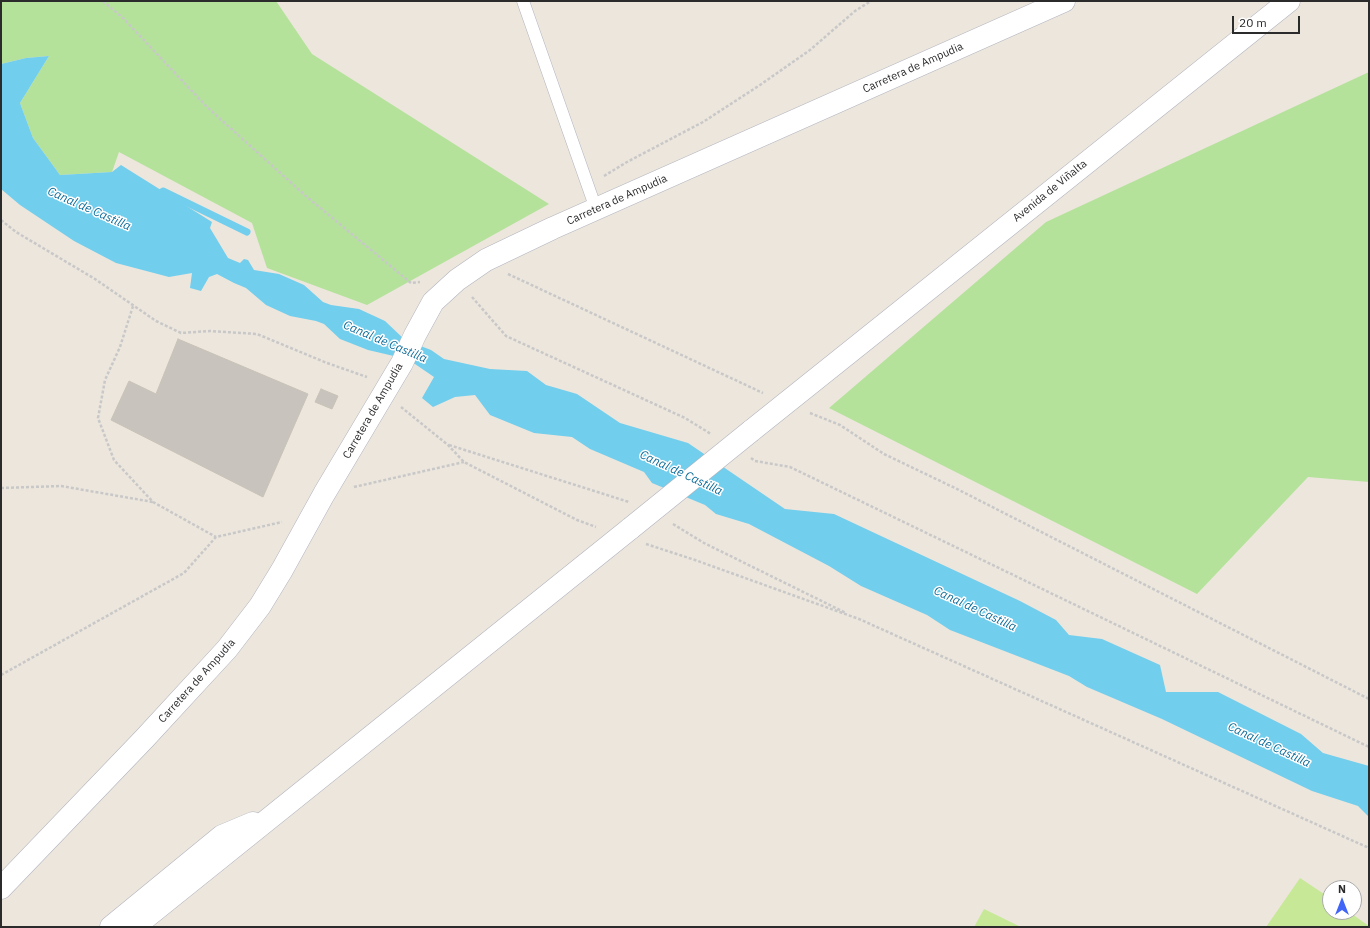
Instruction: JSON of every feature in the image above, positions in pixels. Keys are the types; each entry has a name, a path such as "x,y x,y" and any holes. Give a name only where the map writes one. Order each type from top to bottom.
{"main road":[{"name":"Carretera de Ampudia","path":"1,888 120,764 227,649 260,606 282,570 324,494 402,363 415,334 433,302 457,280 486,260 552,228 1064,1"},
{"name":"Avenida de Viñalta","path":"134,927 1289,1"},
{"path":"112,927 222,836 273,815"},
{"path":"158,927 209,886 220,859"}],"lane":[{"path":"523,1 596,209"}],"path":[{"path":"103,1 122,18 207,107 307,197 411,283"},
{"path":"588,186 628,162 703,122 760,85 810,50 855,11 871,1"},
{"path":"1,220 16,232 95,279 156,321 181,333 210,331 257,334 327,363 369,378 406,411 448,445 464,462 577,520 625,532 695,560 859,619 1369,848"},
{"path":"502,272 786,404 840,424 884,454 956,489 1369,699"},
{"path":"457,280 506,336 685,418 717,437"},
{"path":"133,306 120,347 105,380 98,418 114,460 153,502 216,537"},
{"path":"748,457 755,460 790,467 1369,747"},
{"path":"324,494 464,462"},
{"path":"1,488 61,486 153,502"},
{"path":"1,675 184,573 216,537 281,523 287,519"}],"green space":[{"path":"1,1 276,1 312,54 549,204 367,305 267,268 252,223 119,152 112,172 60,175 33,138 20,103 49,56 26,58 1,64"},
{"path":"1369,72 1369,482 1308,477 1197,594 829,408 1046,222"},
{"path":"1300,878 1322,893 1322,920 1360,920 1369,926 1369,927 1266,927"},
{"path":"984,909 1021,927 974,927"}],"water":[{"name":"Canal de Castilla","path":"49,56 20,103 33,138 60,175 112,172 121,165 212,222 210,228 228,258 240,263 244,259 248,260 254,270 279,274 304,285 323,302 331,305 359,309 385,321 405,340 431,350 444,359 490,369 527,371 546,385 577,394 620,423 688,443 785,509 834,514 1020,601 1056,620 1069,635 1102,639 1160,665 1166,692 1218,692 1301,734 1323,753 1369,766 1369,817 1358,806 1312,791 1162,719 1087,687 1069,676 950,630 927,615 861,586 829,566 749,524 716,514 705,505 652,483 644,472 590,449 572,437 534,433 490,415 475,395 455,397 433,407 422,398 434,377 415,364 398,357 368,350 340,339 324,324 290,316 266,305 246,288 217,274 209,277 201,291 190,288 192,273 169,277 116,263 74,241 20,205 1,189 1,64 26,58"}],"building":[{"path":"178,339 308,394 263,497 111,420 129,381 156,394"},
{"path":"321,389 338,396 332,409 315,402"}],"waterway":[{"path":"156,196 163,191 247,232"}]}
